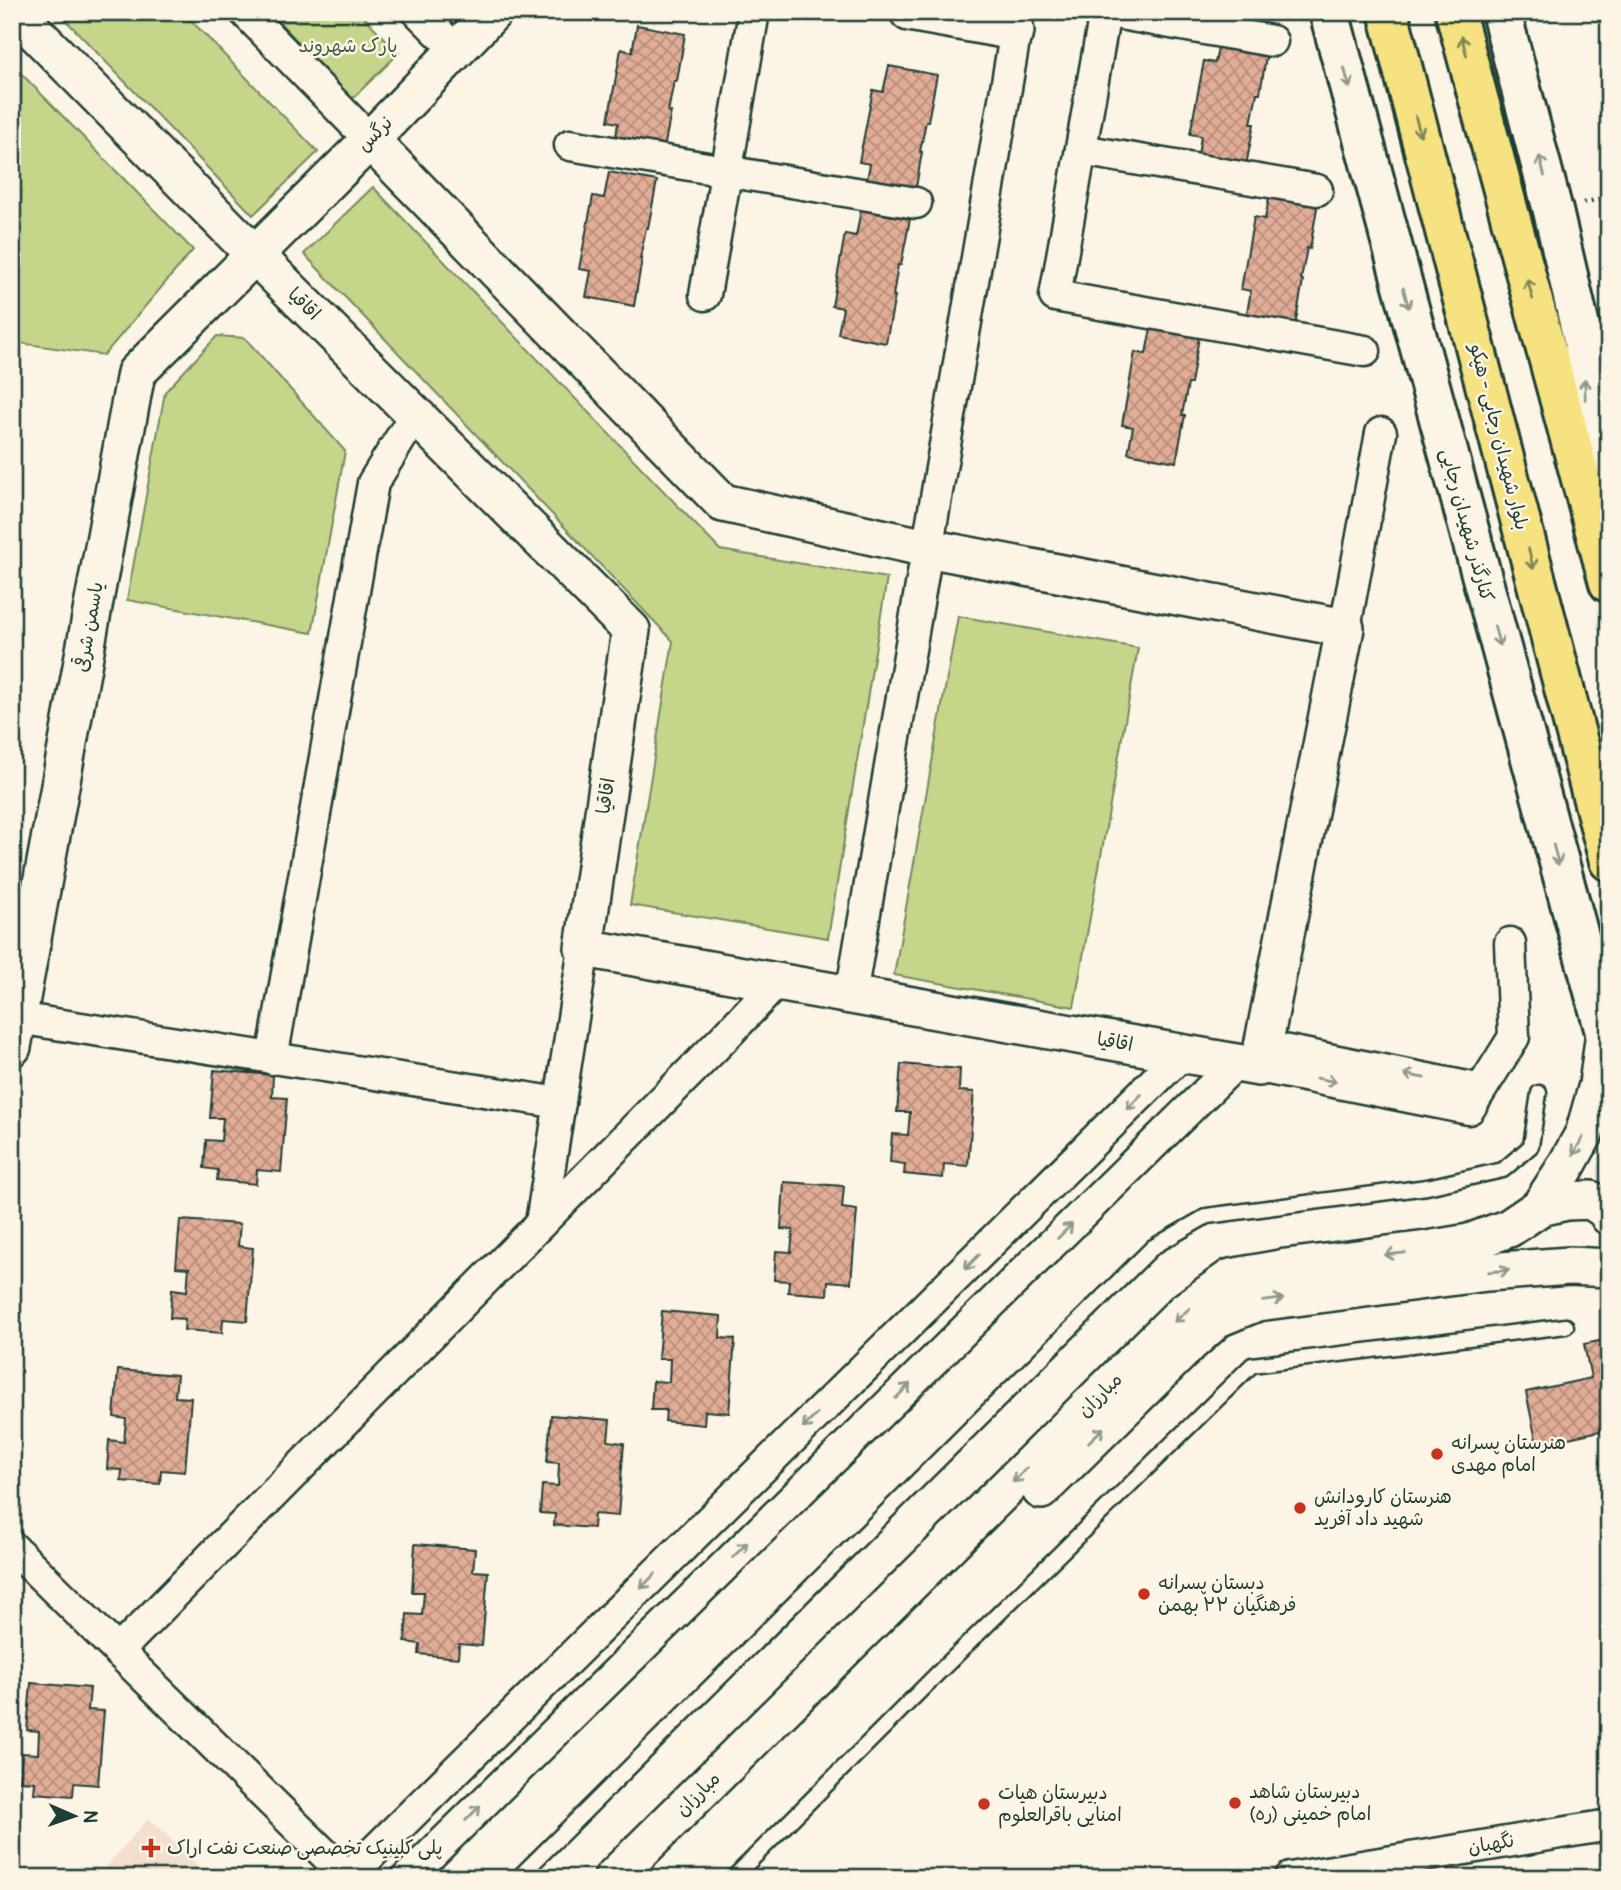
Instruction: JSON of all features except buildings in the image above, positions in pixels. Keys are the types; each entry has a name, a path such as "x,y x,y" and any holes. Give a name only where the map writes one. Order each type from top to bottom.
{"main road":[{"name":"کنارگذر شهیدان رجایی","path":"1329,12 1607,1035"},
{"name":"بلوار شهیدان رجایی - هپکو","path":"1388,12 1609,861"},
{"path":"1455,12 1598,504"},
{"path":"1501,12 1541,161 1597,341 1598,504 1609,583"}],"street":[{"name":"اقاقیا","path":"15,12 631,630 584,948 1182,1054 1253,1059"},
{"path":"245,12 723,503 927,548 1345,628"},
{"path":"418,12 456,50"},
{"name":"نرگس","path":"255,255 493,12"},
{"path":"705,295 754,12"},
{"path":"851,995 1017,22 909,12"},
{"path":"1272,41 1107,12 1055,296 1365,351"},
{"path":"570,145 916,203"},
{"path":"1081,150 1317,190"},
{"name":"یاسمن شرقی","path":"15,1033 28,932 136,373 255,255"},
{"path":"272,1059 373,483 415,415"},
{"path":"407,1878 1253,1059 1345,628 1381,433"},
{"path":"1253,1059 1475,1099 1514,1037 1510,943"},
{"path":"541,1223 584,948"},
{"path":"118,1651 723,1040 777,982"},
{"path":"15,1033 272,1059 559,1104"},
{"name":"مبارزان","path":"613,1878 1185,1311 1231,1278 1469,1243 1509,1228 1540,1207 1584,1133 1598,1085 1607,1035"},
{"path":"12,1547 349,1877 1182,1054"},
{"path":"1540,1207 1567,1201 1591,1200 1607,1211 1609,1216"},
{"path":"1570,1266 1596,1253 1609,1236"},
{"name":"مبارزان","path":"645,1878 1218,1318 1257,1302 1487,1272 1570,1266 1609,1268"},
{"name":"نگهبان","path":"1290,1878 1609,1825"}],"lane":[{"path":"518,1878 1153,1247 1207,1216 1427,1187 1503,1170 1531,1146 1539,1093"},
{"path":"733,1878 1252,1365 1566,1326"}],"shaded area":[{"name":"پلی کلینیک تخصصی صنعت نفت اراک","path":"149,1818 210,1878 96,1878"}],"green space":[{"path":"58,12 183,12 318,152 253,215"},
{"name":"پارک شهروند","path":"270,12 359,12 399,53 352,99"},
{"path":"12,64 193,250 104,355 12,342"},
{"path":"373,187 720,550 887,578 828,938 630,905 673,641 304,254"},
{"path":"217,336 245,338 345,451 312,633 127,600 165,392"},
{"path":"958,616 1138,648 1074,1007 894,975"}],"place":[{"name":"هنرستان پسرانه امام مهدی","path":"1437,1454"},
{"name":"هنرستان کارودانش شهید داد آفرید","path":"1300,1508"},
{"name":"دبستان پسرانه فرهنگیان ۲۲ بهمن","path":"1144,1594"},
{"name":"دبیرستان شاهد امام خمینی (ره)","path":"1235,1803"},
{"name":"دبیرستان هیات امنایی باقرالعلوم","path":"984,1804"},
{"name":"پلی کلینیک تخصصی صنعت نفت اراک","path":"151,1848"}]}
